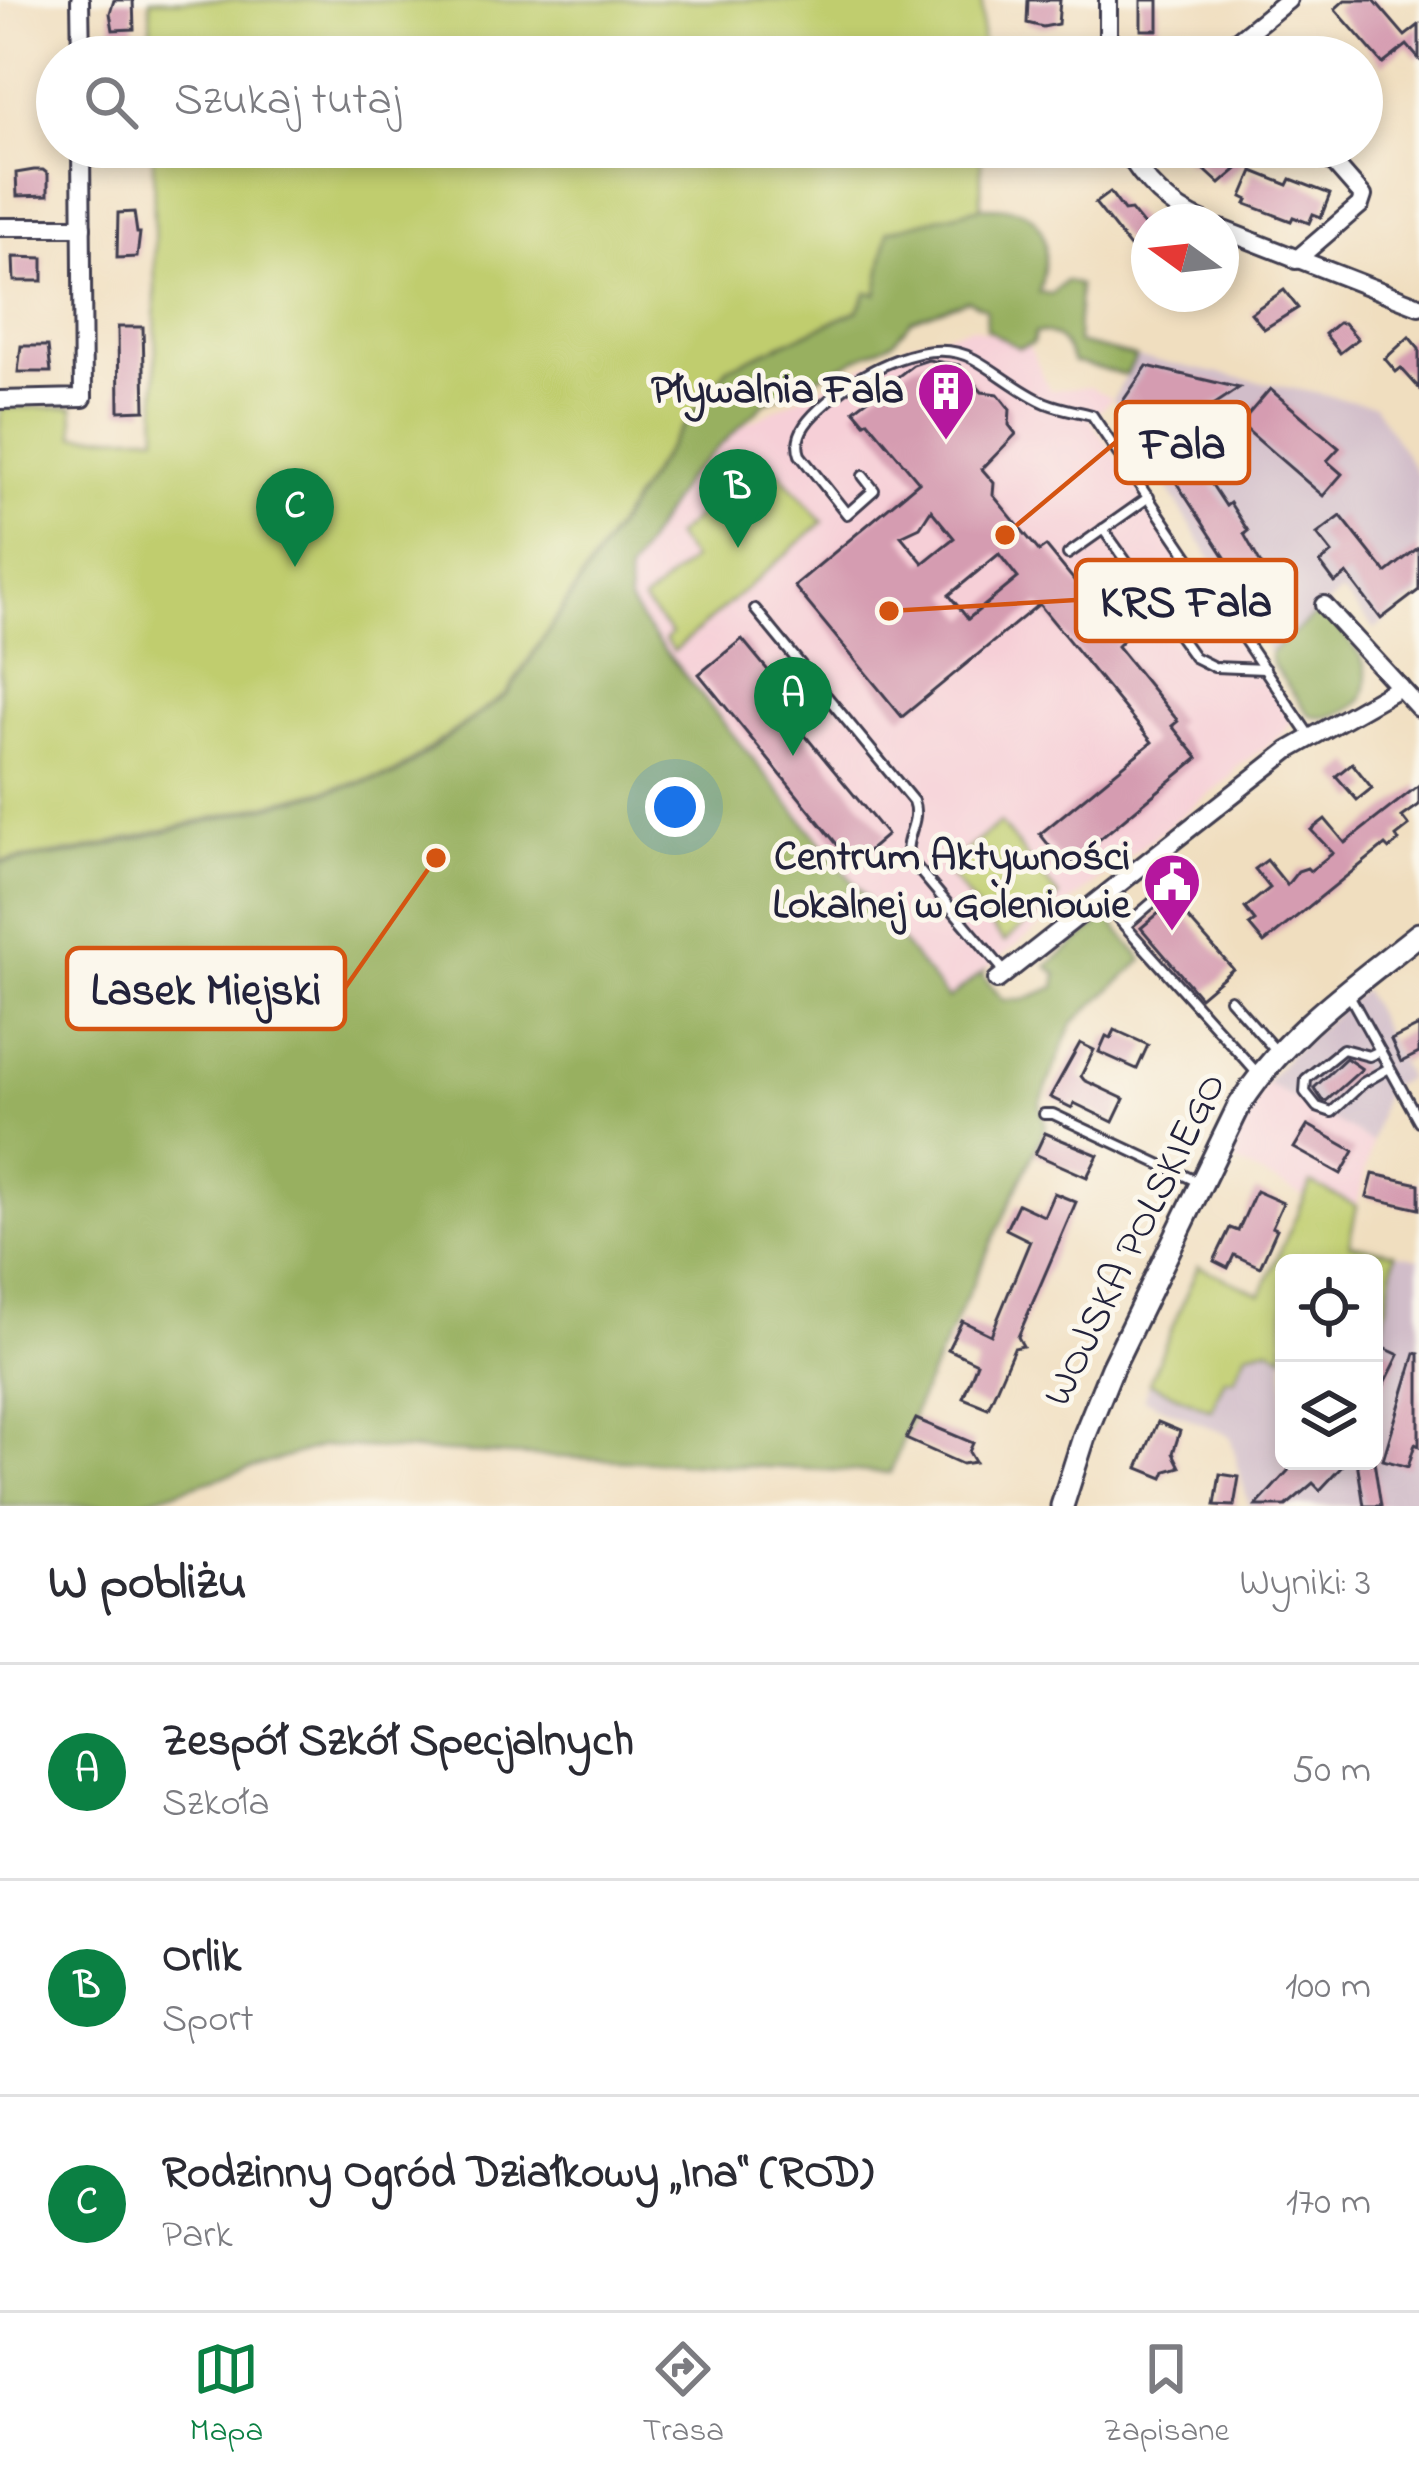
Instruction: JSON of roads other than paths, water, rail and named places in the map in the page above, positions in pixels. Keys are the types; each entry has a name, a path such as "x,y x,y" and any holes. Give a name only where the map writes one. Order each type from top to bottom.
{"street":[{"path":"80,0 80,36"},
{"path":"1108,0 1108,36"},
{"path":"1243,36 1288,0"},
{"path":"0,400 83,398 81,168"},
{"path":"1137,168 1170,204"},
{"path":"1296,260 1360,205 1363,196 1338,168"},
{"path":"0,227 82,227"},
{"path":"1239,236 1419,306"},
{"path":"1324,605 1419,708"},
{"path":"1001,977 1310,735 1400,687"},
{"name":"WOJSKA POLSKIEGO","path":"1062,1506 1112,1368 1199,1183 1259,1075 1347,991 1419,934"}],"lane":[{"path":"863,476 874,490 847,514 800,455 800,432 813,415 850,386 929,350 955,350 1043,402 1091,415 1310,735"},
{"path":"1068,554 1149,497"},
{"path":"1103,529 1194,656 1214,668 1265,669"},
{"path":"755,609 913,801 918,813 906,847 908,857 1001,977"},
{"path":"1125,926 1167,890"},
{"path":"1100,898 1259,1075"},
{"path":"1347,991 1419,1121"},
{"path":"1230,999 1278,1053"},
{"path":"1380,1051 1369,1056 1343,1049 1340,1057 1306,1079 1305,1092 1325,1111 1359,1079 1389,1068"},
{"path":"1311,1074 1318,1084"},
{"path":"1044,1114 1053,1114 1199,1183"}],"place":[{"name":"Pływalnia Fala","path":"946,442"},
{"name":"Fala","path":"1005,535"},
{"name":"Orlik","path":"738,548"},
{"name":"Rodzinny Ogród Działkowy „Ina“ (ROD)","path":"295,567"},
{"name":"KRS Fala","path":"889,611"},
{"name":"Zespół Szkół Specjalnych","path":"793,756"},
{"name":"Lasek Miejski","path":"436,858"},
{"name":"Centrum Aktywności Lokalnej w Goleniowie","path":"1172,933"}]}
